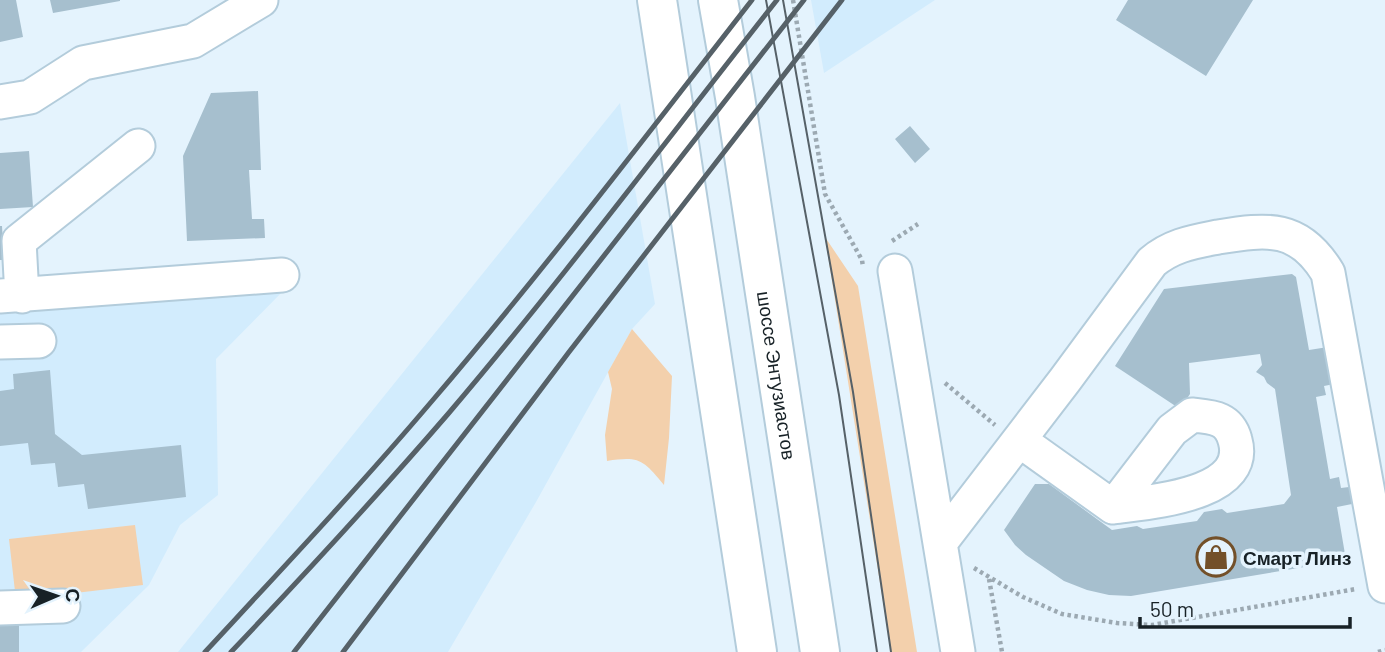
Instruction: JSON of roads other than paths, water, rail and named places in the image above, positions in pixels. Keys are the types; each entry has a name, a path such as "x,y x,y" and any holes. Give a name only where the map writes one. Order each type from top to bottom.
{"main road":[{"path":"657,0 757,652"},
{"name":"шоссе Энтузиастов","path":"718,0 820,652"}],"street":[{"path":"0,102 30,97 83,63 193,41 261,0"},
{"path":"138,146 19,241 11,296 282,275"},
{"path":"940,543 1018,441 1130,317 1152,262 1175,246 1270,231 1287,234 1306,245 1318,256 1328,273 1385,585"},
{"path":"879,270 910,363 958,652"},
{"path":"0,342 39,341"},
{"path":"1018,441 1113,508"},
{"path":"0,608 63,606"}],"tram line":[{"path":"766,0 839,395 877,652"},
{"path":"783,0 853,392 891,652"}],"railway":[{"path":"205,652 320,528 432,401 594,202 752,0"},
{"path":"231,652 448,414 573,261 777,0"},
{"path":"294,652 804,0"},
{"path":"343,652 569,352 842,0"}],"place":[{"name":"Смарт Линз","path":"1216,557"}]}
